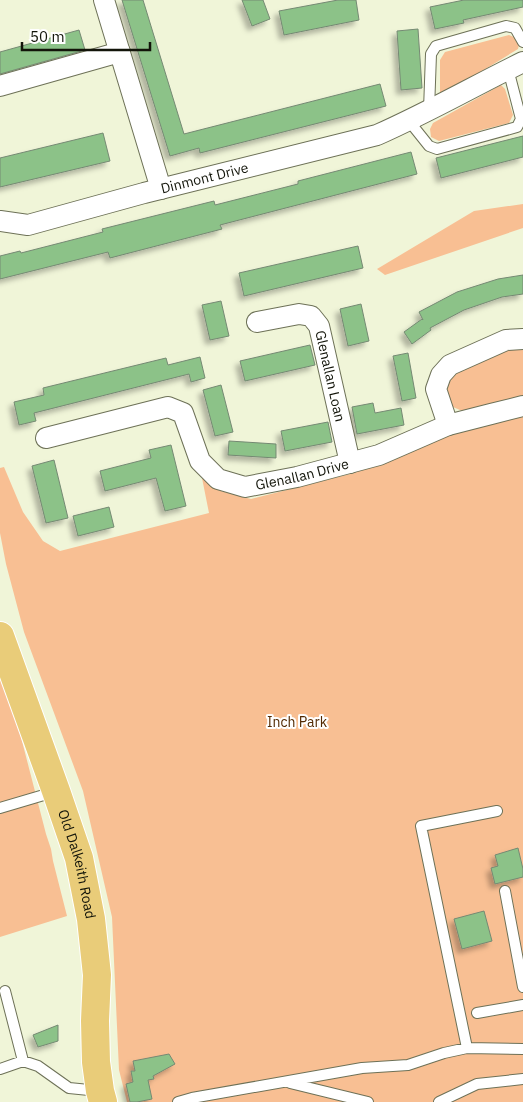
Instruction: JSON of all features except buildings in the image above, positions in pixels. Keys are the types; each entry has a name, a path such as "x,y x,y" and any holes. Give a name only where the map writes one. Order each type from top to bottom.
{"main road":[{"name":"Old Dalkeith Road","path":"0,636 79,858 91,919 97,975 96,1062 102,1096"}],"street":[{"path":"104,0 161,189"},
{"path":"0,86 120,52"},
{"name":"Dinmont Drive","path":"0,221 28,225 161,189 377,135 409,121 516,66"},
{"name":"Glenallan Loan","path":"257,323 299,314 311,316 319,326 350,463"},
{"path":"448,425 436,390 441,374 450,364 506,340 523,339"},
{"name":"Glenallan Drive","path":"46,438 168,407 183,413 200,461 218,479 245,487 296,477 379,456 448,425 523,406"}],"lane":[{"path":"429,110 431,54 436,46 506,26 516,28 523,42"},
{"name":"Dinmont Drive","path":"409,121 429,146 437,149 517,127 521,119 516,66"},
{"path":"0,808 56,791"},
{"path":"467,1048 421,826 497,811"},
{"path":"505,891 523,986"},
{"path":"5,991 23,1061"},
{"path":"477,1013 523,1004"},
{"path":"178,1102 362,1068 408,1066 444,1053 467,1048 523,1049"},
{"path":"0,1069 23,1061 38,1066 69,1088 102,1096"},
{"path":"439,1102 477,1084 523,1079"},
{"path":"284,1082 368,1102"}],"green space":[{"path":"509,35 516,38 519,45 518,49 446,93 440,92 440,60 445,52"},
{"path":"501,85 505,89 513,115 509,123 439,141 431,137 430,129 433,123"},
{"path":"523,204 523,228 385,275 377,269 474,211"},
{"path":"523,347 523,401 467,413 453,407 446,395 450,377 479,357"},
{"name":"Inch Park","path":"523,413 523,1102 127,1102 119,1070 112,917 83,791 24,632 6,564 0,533 0,468 4,467 23,512 43,541 60,551 209,513 202,478 221,491 251,499 354,473 452,434"},
{"path":"0,664 7,683 67,916 0,937"}]}
